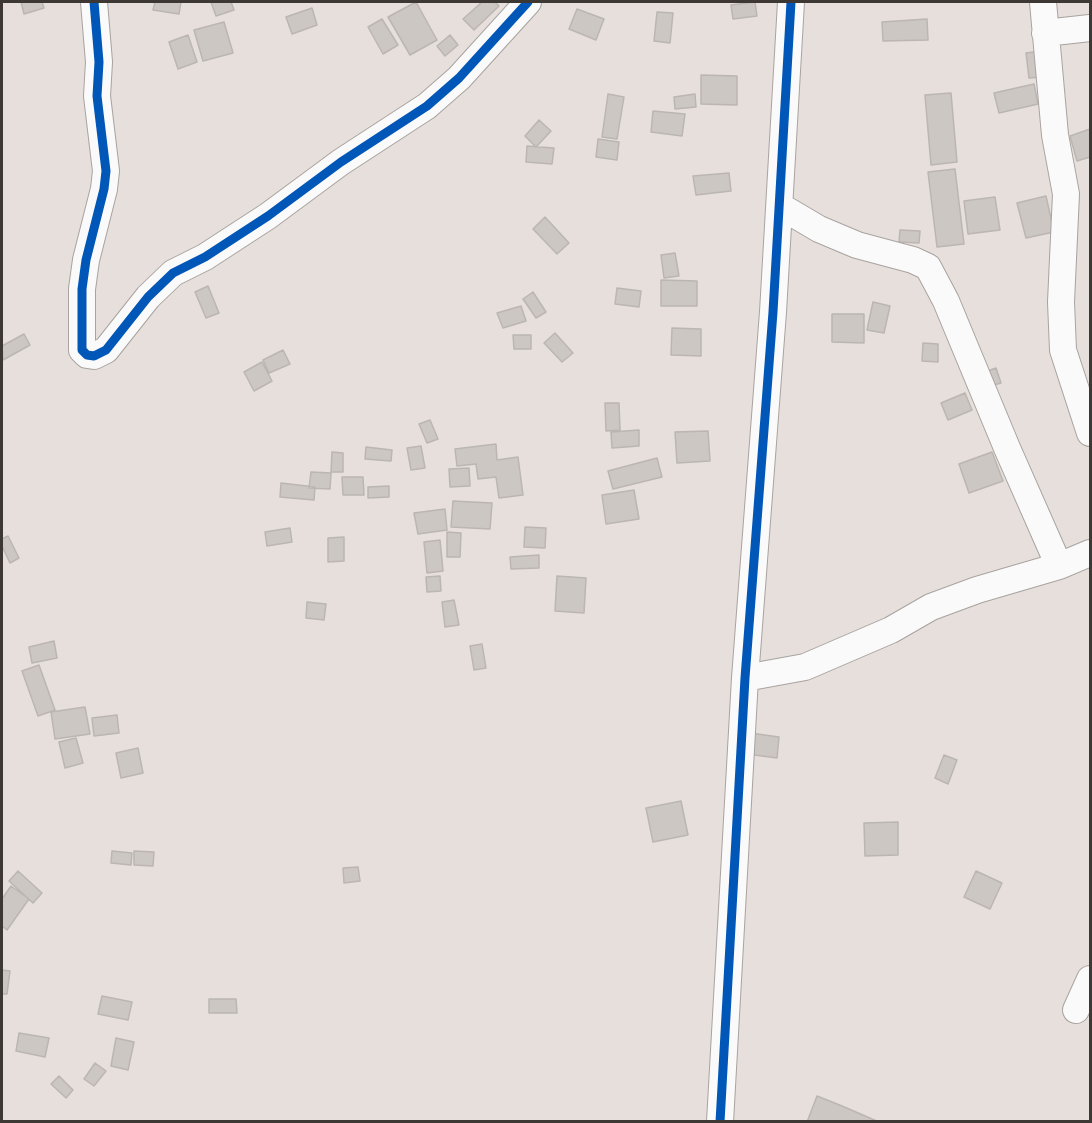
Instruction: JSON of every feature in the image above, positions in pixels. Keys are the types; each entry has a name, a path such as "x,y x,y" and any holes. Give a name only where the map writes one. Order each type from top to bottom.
{"street":[{"path":"94,2 99,62 98,105 106,171 104,189 86,260 81,323 82,350 87,355 94,356 106,350 148,297 173,273 205,257 268,216 341,162 427,106 459,78 528,2"},
{"path":"720,1122 745,678 780,206 791,2"},
{"path":"1043,2 1055,135 1066,194 1061,302 1063,350 1090,433"},
{"path":"1045,33 1090,28"},
{"path":"780,206 819,229 857,246 913,260 928,267 946,301 1059,566"},
{"path":"745,678 805,667 891,630 931,607 977,590 1059,566 1090,553"},
{"path":"1076,1010 1090,979"}],"building":[{"path":"21,2 42,2 44,8 24,14"},
{"path":"155,2 181,2 179,14 153,10"},
{"path":"211,2 231,2 234,10 216,16"},
{"path":"416,2 437,40 410,55 388,17"},
{"path":"482,2 495,2 499,6 474,30 463,19"},
{"path":"755,2 757,16 733,19 731,5"},
{"path":"312,8 317,25 292,34 286,17"},
{"path":"577,9 604,19 596,40 569,29"},
{"path":"657,12 673,13 670,43 654,41"},
{"path":"382,19 398,45 383,54 368,27"},
{"path":"927,19 928,40 883,41 882,22"},
{"path":"224,22 233,53 203,61 194,30"},
{"path":"188,35 197,62 178,69 169,42"},
{"path":"450,35 458,45 445,56 437,46"},
{"path":"1041,51 1044,77 1029,78 1026,53"},
{"path":"701,75 737,76 737,105 701,104"},
{"path":"1034,84 1038,104 999,113 994,93"},
{"path":"951,93 957,162 931,165 925,95"},
{"path":"608,94 624,97 617,139 602,137"},
{"path":"695,94 696,107 675,109 674,97"},
{"path":"653,111 685,114 682,136 651,132"},
{"path":"539,120 551,131 536,147 525,136"},
{"path":"1090,129 1090,157 1077,161 1070,136"},
{"path":"598,139 619,142 617,160 596,157"},
{"path":"527,146 554,148 552,164 526,162"},
{"path":"955,169 964,244 937,247 928,172"},
{"path":"729,173 731,191 696,195 693,176"},
{"path":"1046,196 1054,232 1026,238 1017,203"},
{"path":"995,197 1000,230 968,234 964,201"},
{"path":"545,217 569,243 557,254 533,229"},
{"path":"900,230 920,231 919,243 899,242"},
{"path":"675,253 679,276 664,278 661,255"},
{"path":"661,280 697,281 697,306 661,306"},
{"path":"208,286 219,313 206,318 195,292"},
{"path":"617,288 641,291 639,307 615,304"},
{"path":"533,292 546,312 536,318 523,299"},
{"path":"873,302 890,306 884,333 867,330"},
{"path":"521,306 526,321 503,328 497,313"},
{"path":"832,314 864,314 864,343 832,342"},
{"path":"672,328 701,329 701,356 671,355"},
{"path":"555,333 573,353 562,362 544,343"},
{"path":"24,334 30,345 3,360 2,346"},
{"path":"513,335 531,335 531,349 514,349"},
{"path":"923,343 938,344 938,362 922,361"},
{"path":"283,350 290,364 269,373 263,360"},
{"path":"262,362 272,381 254,391 244,372"},
{"path":"996,368 1001,383 990,386 985,372"},
{"path":"965,393 972,410 948,420 941,403"},
{"path":"605,403 619,403 620,430 606,431"},
{"path":"430,420 438,439 427,443 419,424"},
{"path":"639,430 639,446 612,448 611,432"},
{"path":"708,431 710,461 677,463 675,432"},
{"path":"496,444 497,460 518,457 523,495 499,498 496,477 478,479 476,464 457,466 455,449"},
{"path":"421,446 425,468 411,470 407,448"},
{"path":"366,447 392,450 391,461 365,459"},
{"path":"332,452 343,453 343,472 331,472"},
{"path":"992,452 1003,481 969,493 959,464"},
{"path":"657,458 662,477 613,489 608,471"},
{"path":"469,468 470,486 450,487 449,469"},
{"path":"311,472 331,473 330,489 309,488"},
{"path":"342,477 363,477 364,495 343,495"},
{"path":"281,483 315,487 314,500 280,497"},
{"path":"389,486 389,497 368,498 368,487"},
{"path":"634,490 639,519 606,524 602,495"},
{"path":"453,501 492,503 490,529 451,527"},
{"path":"445,509 447,530 418,534 414,513"},
{"path":"525,527 546,528 545,548 524,547"},
{"path":"290,528 292,542 267,546 265,532"},
{"path":"447,532 461,533 460,557 447,557"},
{"path":"8,536 19,558 10,563 2,546 2,539"},
{"path":"344,537 344,561 328,562 328,538"},
{"path":"440,540 443,571 427,573 424,542"},
{"path":"539,555 539,568 511,569 510,557"},
{"path":"440,576 441,591 427,592 426,577"},
{"path":"557,576 586,578 584,613 555,611"},
{"path":"454,600 459,625 445,627 442,602"},
{"path":"307,602 326,604 324,620 306,618"},
{"path":"54,641 57,658 32,663 29,647"},
{"path":"482,644 486,668 474,670 470,646"},
{"path":"39,665 55,710 38,716 22,671"},
{"path":"85,707 90,734 55,739 51,712"},
{"path":"117,715 119,733 94,736 92,718"},
{"path":"750,733 779,737 777,758 747,754"},
{"path":"76,738 83,763 65,768 59,742"},
{"path":"138,748 143,773 121,778 116,753"},
{"path":"944,755 957,760 948,784 935,778"},
{"path":"681,801 688,835 653,842 646,808"},
{"path":"898,822 898,855 865,856 864,823"},
{"path":"112,851 132,853 131,865 111,863"},
{"path":"134,851 154,852 153,866 134,865"},
{"path":"358,867 360,881 344,883 343,868"},
{"path":"18,871 42,893 33,903 9,881"},
{"path":"976,871 1002,883 990,909 964,897"},
{"path":"11,886 29,899 7,930 2,926 2,899"},
{"path":"2,970 10,971 7,994 2,994"},
{"path":"102,996 132,1002 128,1020 98,1014"},
{"path":"209,999 236,999 237,1013 209,1013"},
{"path":"19,1033 49,1038 45,1057 16,1051"},
{"path":"116,1038 134,1042 128,1070 111,1066"},
{"path":"95,1063 106,1071 94,1086 84,1079"},
{"path":"59,1076 73,1090 66,1098 51,1084"},
{"path":"817,1096 842,1106 879,1122 807,1122"}],"cycle path":[{"path":"94,2 99,62 97,96 106,171 104,189 86,260 82,289 82,350 87,355 94,356 106,350 148,297 173,273 205,257 268,216 341,162 427,106 459,78 528,2"},
{"path":"720,1122 745,678 773,312 791,2"}]}
